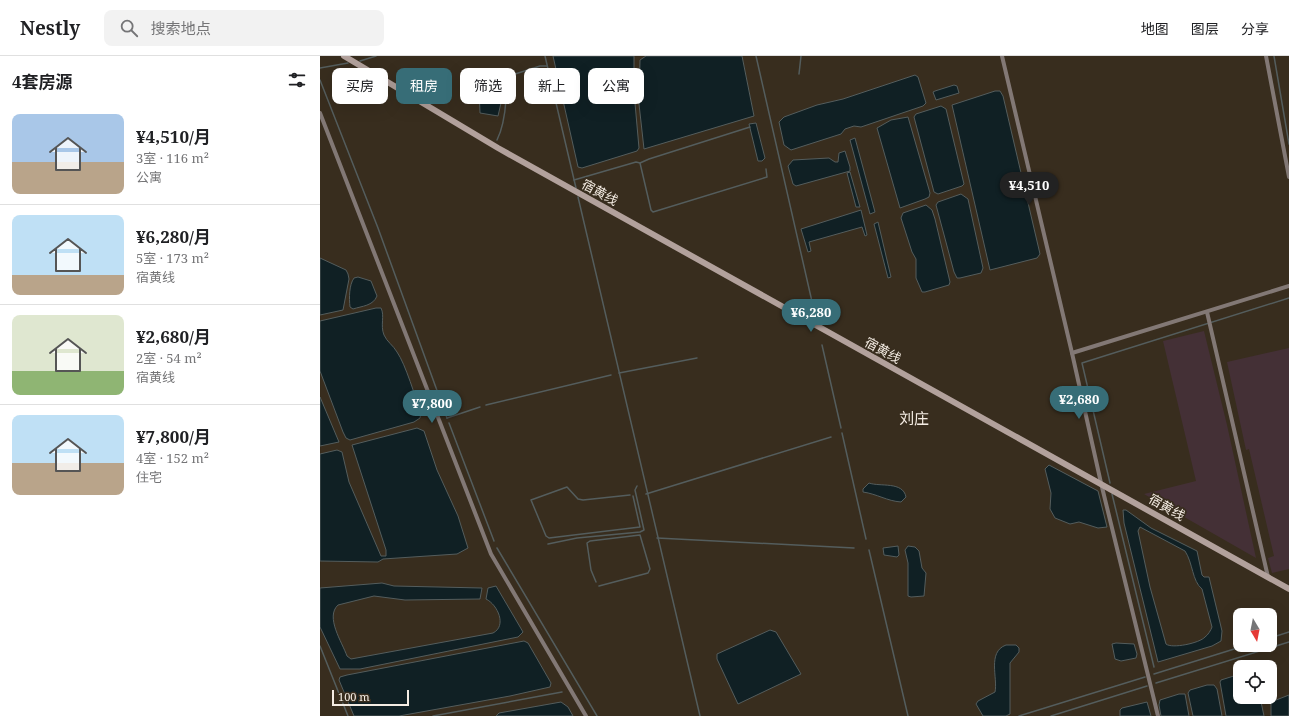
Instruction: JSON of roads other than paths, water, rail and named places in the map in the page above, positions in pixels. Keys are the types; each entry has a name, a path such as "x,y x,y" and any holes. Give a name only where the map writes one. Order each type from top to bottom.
{"main road":[{"name":"宿黄线","path":"344,56 509,154 1289,589"}],"street":[{"path":"1002,56 1101,483 1150,676 1158,716"},
{"path":"1266,56 1289,177"},
{"path":"320,113 491,554 586,716"},
{"path":"1072,353 1289,286"},
{"path":"1208,312 1268,578"}],"waterway":[{"path":"360,61 376,56"},
{"path":"545,56 576,188"},
{"path":"756,56 813,306"},
{"path":"799,74 801,56"},
{"path":"1274,56 1289,144"},
{"path":"320,68 348,63"},
{"path":"497,140 503,121 506,100 506,85 509,76 540,66 547,66"},
{"path":"320,80 378,228 447,418"},
{"path":"750,127 640,163 651,210 653,212 767,177 766,169"},
{"path":"574,180 636,162 640,163"},
{"path":"578,197 700,716"},
{"path":"1110,483 1082,363 1289,298"},
{"path":"822,345 841,428"},
{"path":"619,373 697,358"},
{"path":"486,405 611,375"},
{"path":"447,418 480,407"},
{"path":"449,423 494,541"},
{"path":"842,433 866,539"},
{"path":"646,494 831,437"},
{"path":"548,544 577,538 640,532 644,530 635,490 637,486"},
{"path":"630,495 583,500 578,499 567,487 531,500 546,536 549,538 640,527 633,496"},
{"path":"1112,494 1154,667"},
{"path":"596,582 591,570 587,543 590,541 640,535 650,569 648,573 599,586"},
{"path":"657,538 854,548"},
{"path":"497,548 597,716"},
{"path":"869,550 908,716"},
{"path":"1277,636 1289,632"},
{"path":"1156,683 1289,642"},
{"path":"320,646 348,716"},
{"path":"1154,674 1233,649"},
{"path":"1019,716 1145,677"},
{"path":"1051,716 1147,686"},
{"path":"433,716 562,692"}],"district":[{"name":"刘庄","path":"914,418"}]}
